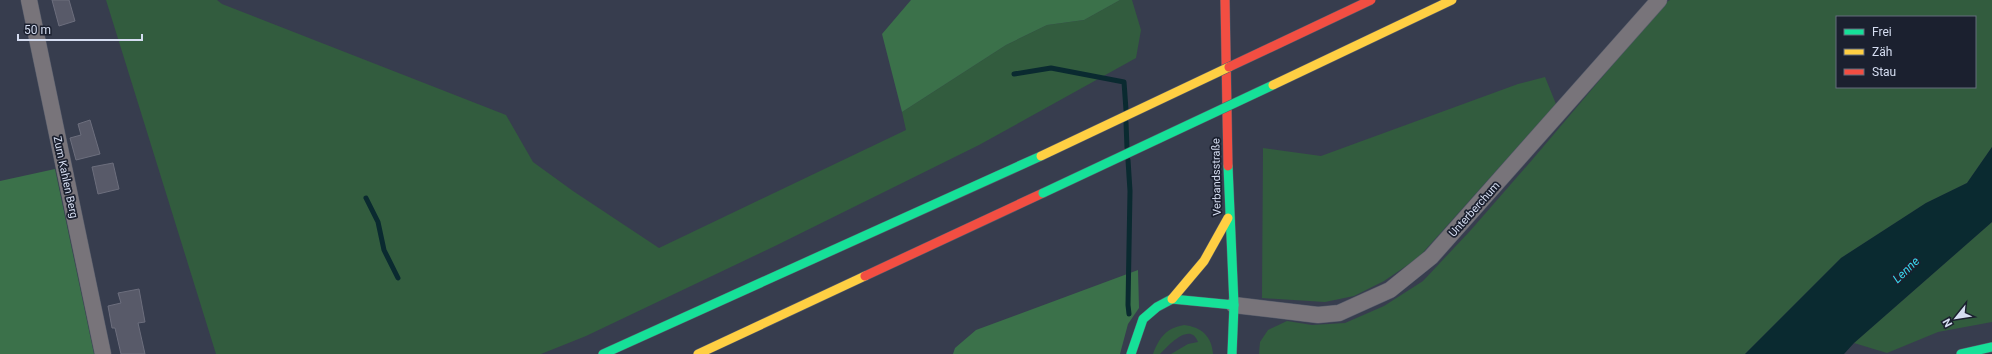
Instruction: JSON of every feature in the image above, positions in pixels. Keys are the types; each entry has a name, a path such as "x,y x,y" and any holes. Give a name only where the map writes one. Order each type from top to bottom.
{"main road":[{"name":"Verbandsstraße","path":"1225,0 1229,217 1234,305 1232,354"},
{"path":"603,354 1042,156 1371,0"},
{"path":"698,354 1044,194 1452,0"},
{"path":"1131,354 1143,319 1157,307 1172,299 1189,282 1207,259 1229,217"},
{"path":"1172,299 1234,305"},
{"path":"1961,354 1992,347"}],"street":[{"name":"Zum Kahlen Berg","path":"29,0 103,354"},
{"name":"Unterberchum","path":"1234,305 1318,315 1339,313 1390,290 1431,257 1659,0"}],"green space":[{"path":"106,0 217,0 222,4 506,115 533,162 573,191 659,248 906,130 902,112 1006,45 1047,25 1084,20 1120,0 1132,0 1141,30 1136,58 979,145 775,246 586,336 541,354 216,354"},
{"path":"911,0 1120,0 1084,20 1047,25 1006,45 902,112 882,34"},
{"path":"1670,0 1992,0 1992,147 1967,183 1926,203 1841,258 1745,354 1259,354 1260,342 1268,330 1287,321 1312,325 1345,323 1384,306 1423,281 1470,231 1665,3"},
{"path":"1545,77 1556,104 1418,258 1384,281 1354,296 1325,302 1262,298 1263,148 1321,156 1518,84"},
{"path":"55,169 94,354 0,354 0,181"},
{"path":"1992,222 1992,322 1938,332 1887,353 1854,343"},
{"path":"1138,270 1139,308 1128,324 1120,354 953,354 955,348 976,330"},
{"path":"1184,325 1200,330 1208,337 1213,354 1171,354 1188,344 1198,342 1194,336 1185,334 1173,341 1160,354 1153,354 1158,343 1168,331"}],"water":[{"name":"Lenne","path":"1992,147 1992,222 1854,343 1844,354 1745,354 1841,258 1926,203 1967,183"}],"building":[{"path":"52,0 69,0 75,21 59,26"},
{"path":"90,120 100,154 76,160 70,138 81,135 78,124"},
{"path":"113,163 119,189 98,194 92,167"},
{"path":"139,289 145,322 138,323 145,354 121,354 115,328 112,328 108,306 121,303 118,293"}],"waterway":[{"path":"1014,74 1051,68 1124,82 1126,110"},
{"path":"1126,122 1127,148"},
{"path":"1128,160 1130,191 1129,314"},
{"path":"366,198 378,222 384,250 398,278"}],"traffic: fast":[{"path":"1043,193 1273,85"},
{"path":"603,354 1041,156"},
{"path":"1228,166 1234,305 1232,354"},
{"path":"1131,354 1143,319 1157,307 1172,299 1234,305"},
{"path":"1961,354 1992,347"}],"traffic: slow":[{"path":"1273,85 1452,0"},
{"path":"1041,156 1229,67"},
{"path":"1172,299 1204,261 1228,218"},
{"path":"698,354 865,276"}],"traffic: jam":[{"path":"1225,0 1228,166"},
{"path":"1229,67 1371,0"},
{"path":"865,276 1043,193"}]}
